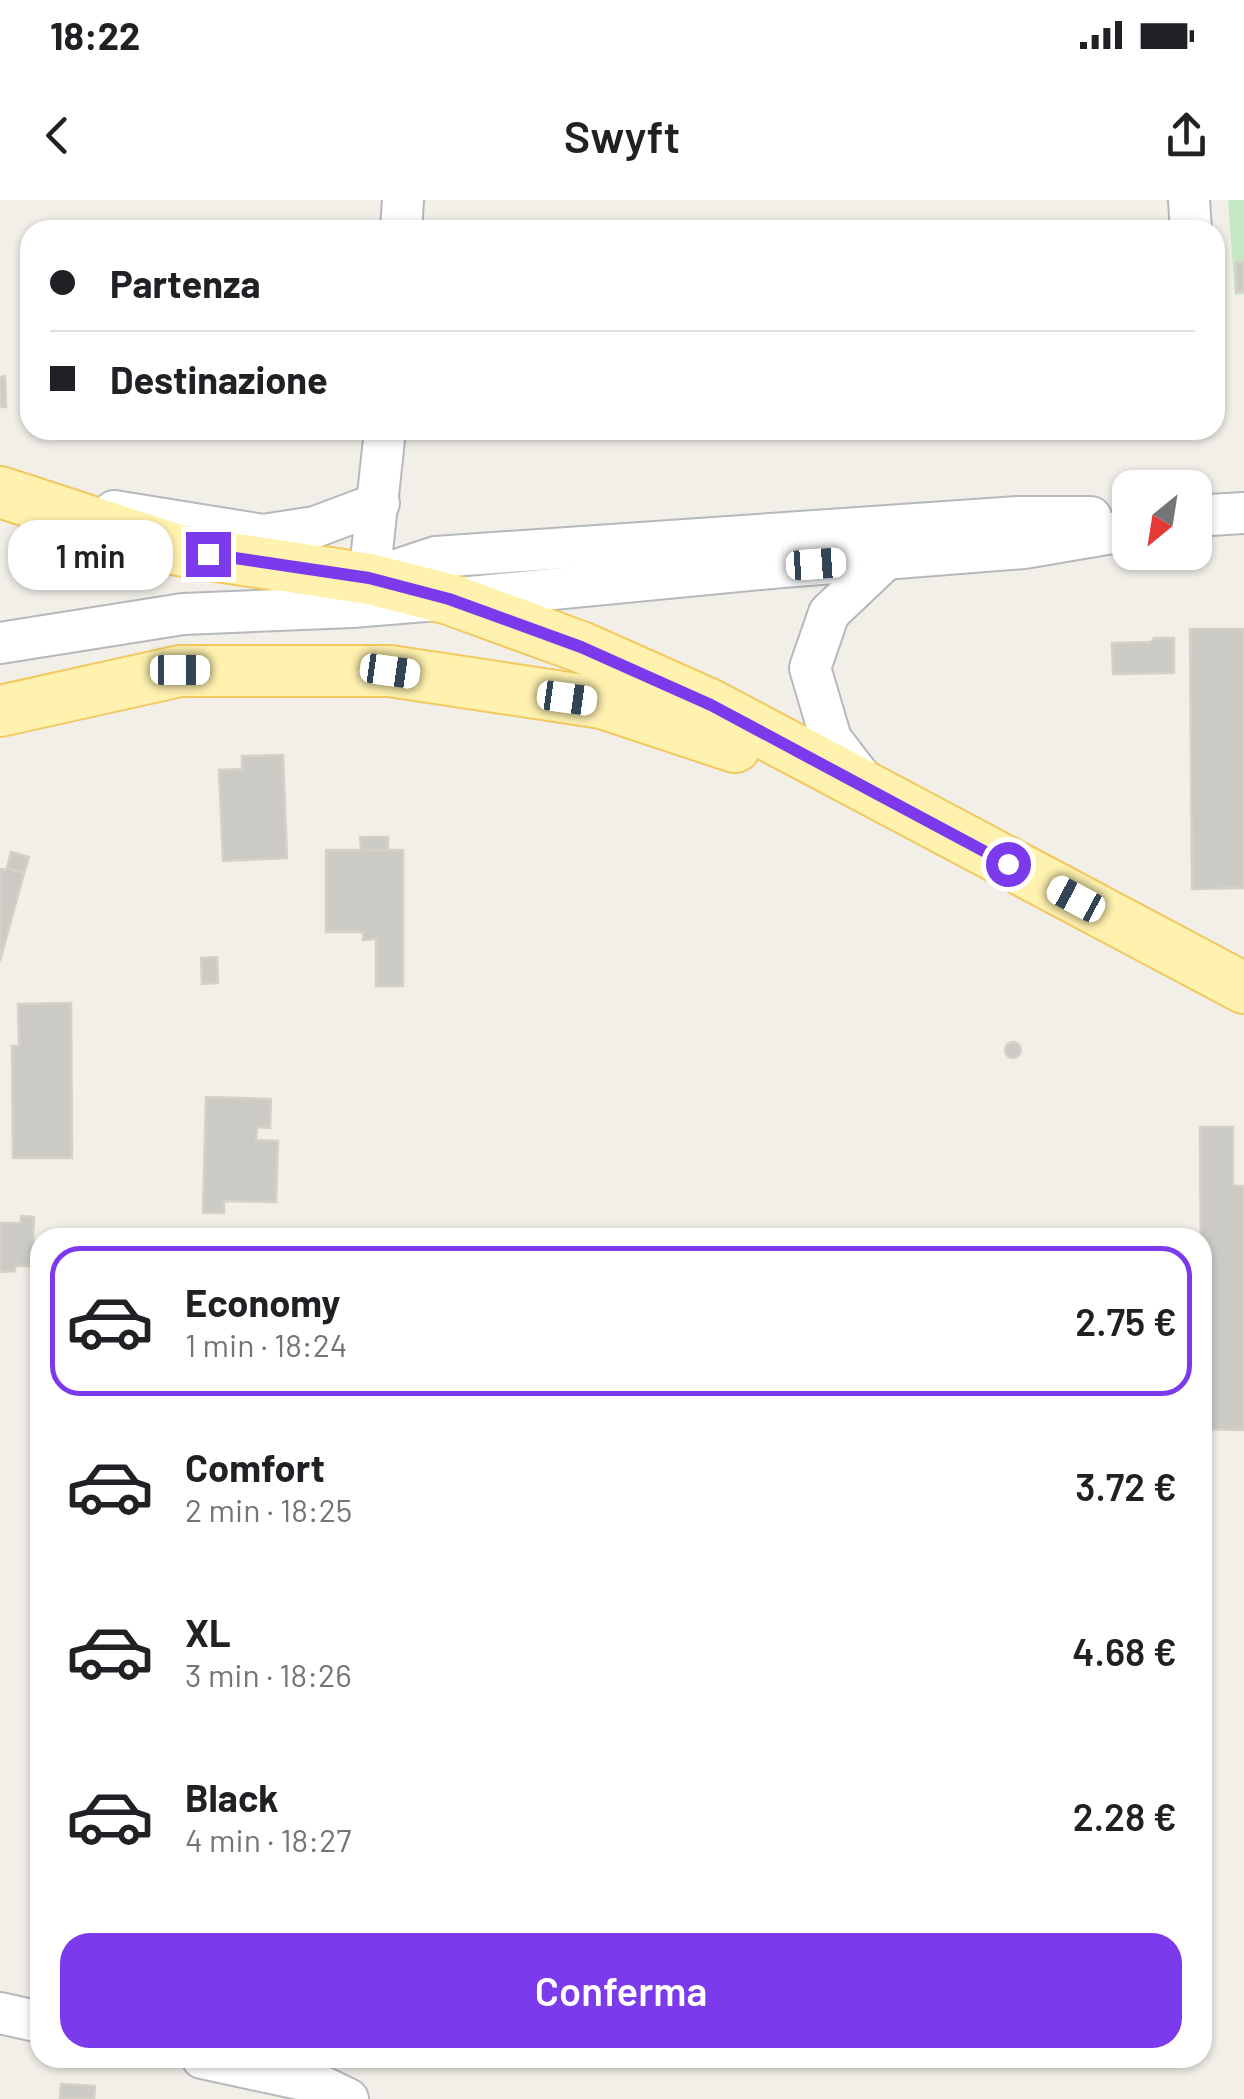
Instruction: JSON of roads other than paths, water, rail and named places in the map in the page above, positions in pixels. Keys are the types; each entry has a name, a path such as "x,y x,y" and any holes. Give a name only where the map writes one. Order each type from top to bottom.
{"main road":[{"path":"4,492 178,550 369,578 449,599 581,647 711,705 1244,988"},
{"path":"0,710 180,670 390,671 602,703 873,792"}],"street":[{"path":"384,440 369,578 436,557 1018,517 1112,518"},
{"path":"4,492 71,498 122,513 263,535 314,527 378,503"},
{"path":"1212,516 1244,513"},
{"path":"0,644 183,614 449,599 1024,548 1112,533"},
{"path":"873,792 830,739 810,668 829,613 886,559"},
{"path":"0,2013 30,2020"},
{"path":"248,2068 313,2082 348,2099"}]}
